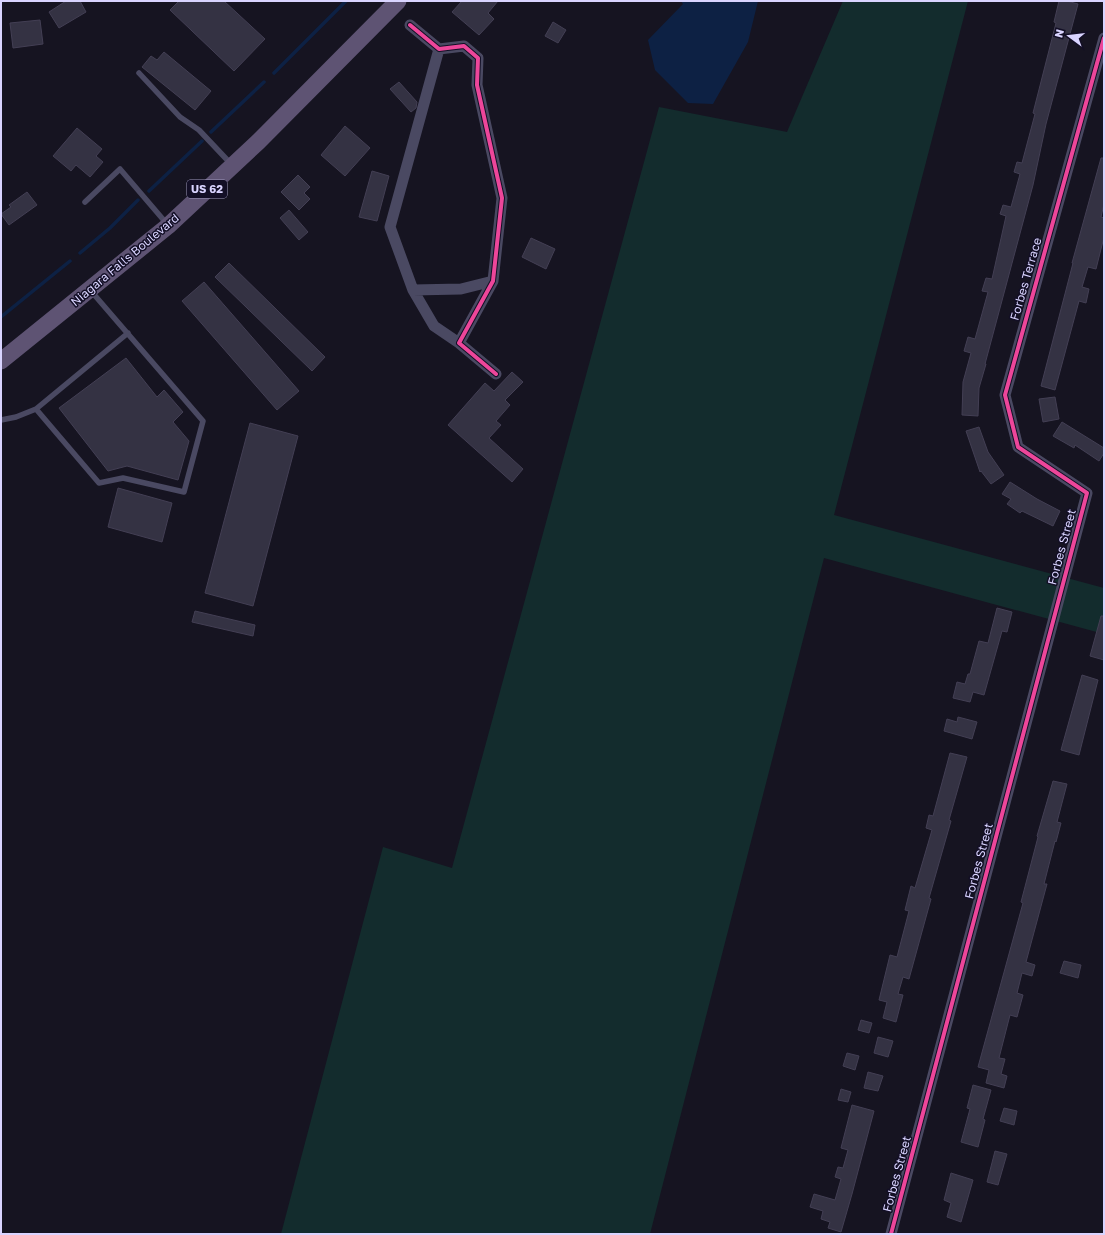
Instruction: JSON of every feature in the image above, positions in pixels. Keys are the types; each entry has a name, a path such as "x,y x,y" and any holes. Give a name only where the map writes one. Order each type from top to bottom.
{"main road":[{"name":"Niagara Falls Boulevard","path":"1,361 168,226 263,137 398,1"}],"street":[{"path":"410,25 439,49 464,46 478,58 477,85 502,198 493,281 459,343"},
{"name":"Forbes Terrace","path":"1087,492 1018,447 1004,395 1104,38"},
{"path":"439,49 390,227 413,290 434,326 459,343 496,374"},
{"path":"413,290 461,289 493,281"},
{"name":"Forbes Street","path":"891,1234 1087,492"}],"lane":[{"path":"139,73 180,117 199,130 232,166"},
{"path":"85,202 120,169 168,226"},
{"path":"36,408 98,483 123,478 184,492 203,420 90,289"},
{"path":"1,420 16,417 36,408 128,333"}],"green space":[{"path":"843,1 968,1 834,515 1104,588 1104,634 824,558 650,1234 281,1234 383,847 452,868 659,107 787,132"}],"water":[{"path":"681,1 758,1 748,42 713,104 688,103 655,70 648,40 683,4"}],"building":[{"path":"66,1 80,1 86,12 59,28 49,12"},
{"path":"179,1 224,1 265,39 234,71 170,10"},
{"path":"462,1 498,1 488,13 494,19 479,35 452,12"},
{"path":"1059,1 1067,1 1078,4 1046,124 1033,185 979,388 978,416 962,415 963,382 971,353 964,351 968,337 975,339 988,292 982,291 986,278 992,279 1006,216 1000,214 1003,205 1011,207 1020,174 1014,172 1017,162 1022,163 1035,114 1033,113 1056,23 1054,22"},
{"path":"40,20 43,44 13,48 10,23"},
{"path":"553,22 566,30 558,43 545,36"},
{"path":"164,52 211,91 195,110 142,67 151,56 157,60"},
{"path":"399,82 417,102 416,108 411,112 390,89"},
{"path":"345,126 370,148 345,176 321,155"},
{"path":"77,128 102,149 96,156 103,162 90,177 76,165 71,171 53,156"},
{"path":"1101,158 1104,158 1104,204 1101,217 1104,218 1104,237 1096,269 1088,267 1082,287 1089,289 1086,303 1079,301 1055,390 1041,386 1072,263"},
{"path":"372,171 389,176 377,221 359,217"},
{"path":"298,175 310,187 304,193 310,199 299,210 281,192"},
{"path":"27,192 37,205 9,225 1,214 11,207 9,205"},
{"path":"289,210 308,232 299,240 280,218"},
{"path":"531,238 555,249 546,269 522,257"},
{"path":"229,263 325,357 312,371 215,277"},
{"path":"204,282 299,391 277,410 182,301"},
{"path":"126,358 157,397 164,390 183,412 173,422 189,441 178,480 127,466 108,471 59,408"},
{"path":"512,372 523,382 505,400 510,405 496,421 501,425 489,438 523,469 512,482 448,425 485,383 494,391"},
{"path":"1055,397 1059,419 1043,422 1039,399"},
{"path":"1062,422 1104,448 1104,453 1099,461 1075,445 1074,448 1053,436"},
{"path":"250,423 298,436 253,606 205,593"},
{"path":"979,427 988,452 1004,475 991,484 981,471 980,472 966,431"},
{"path":"1010,482 1060,511 1053,526 1022,511 1020,513 1007,504 1011,499 1002,494"},
{"path":"118,488 172,503 162,542 108,527"},
{"path":"997,608 1012,612 1007,632 1002,631 984,695 973,692 970,702 953,698 957,682 965,684 968,674 970,674 979,641 988,643"},
{"path":"195,611 255,625 253,636 192,622"},
{"path":"1101,616 1104,616 1104,660 1090,656"},
{"path":"1082,675 1098,680 1079,755 1061,750"},
{"path":"958,717 977,722 972,739 944,731 947,719 957,722"},
{"path":"950,753 967,757 949,820 951,821 929,898 931,899 909,979 903,977 898,994 903,995 896,1022 883,1018 887,1002 879,1000 890,955 897,957 909,911 905,910 911,886 915,888 932,830 926,828 929,815 933,816"},
{"path":"1053,781 1067,784 1057,822 1061,823 1044,884 1047,884 1026,962 1035,965 1032,976 1022,973 1017,993 1023,995 1017,1017 1010,1015 999,1058 1005,1059 1001,1074 1007,1076 1004,1088 986,1083 989,1070 978,1067 1023,903 1021,902 1038,837 1037,836"},
{"path":"1064,961 1081,965 1078,978 1060,973"},
{"path":"861,1020 872,1023 869,1033 858,1030"},
{"path":"878,1037 893,1041 888,1057 874,1053"},
{"path":"847,1053 859,1056 855,1070 843,1066"},
{"path":"868,1072 883,1076 878,1091 864,1088"},
{"path":"973,1085 991,1090 983,1119 985,1120 978,1147 961,1142 970,1109 967,1108"},
{"path":"841,1089 851,1092 848,1102 838,1100"},
{"path":"852,1105 874,1111 841,1232 828,1228 830,1222 821,1219 823,1211 810,1207 814,1194 835,1200 841,1179 835,1177 838,1167 843,1168 848,1150 841,1148"},
{"path":"1004,1108 1017,1111 1014,1125 1000,1121"},
{"path":"995,1151 1007,1154 998,1185 987,1182"},
{"path":"951,1173 973,1180 961,1222 947,1217 951,1203 944,1200"}],"waterway":[{"path":"274,73 346,1"},
{"path":"211,132 264,82"},
{"path":"149,191 202,141"},
{"path":"80,253 110,228 138,200"},
{"path":"1,317 70,261"}],"cycle path":[{"path":"410,25 439,49 464,46 478,58 477,85 502,198 493,281 459,343 496,374"},
{"path":"891,1234 1087,493 1018,447 1005,395 1104,38"}]}
